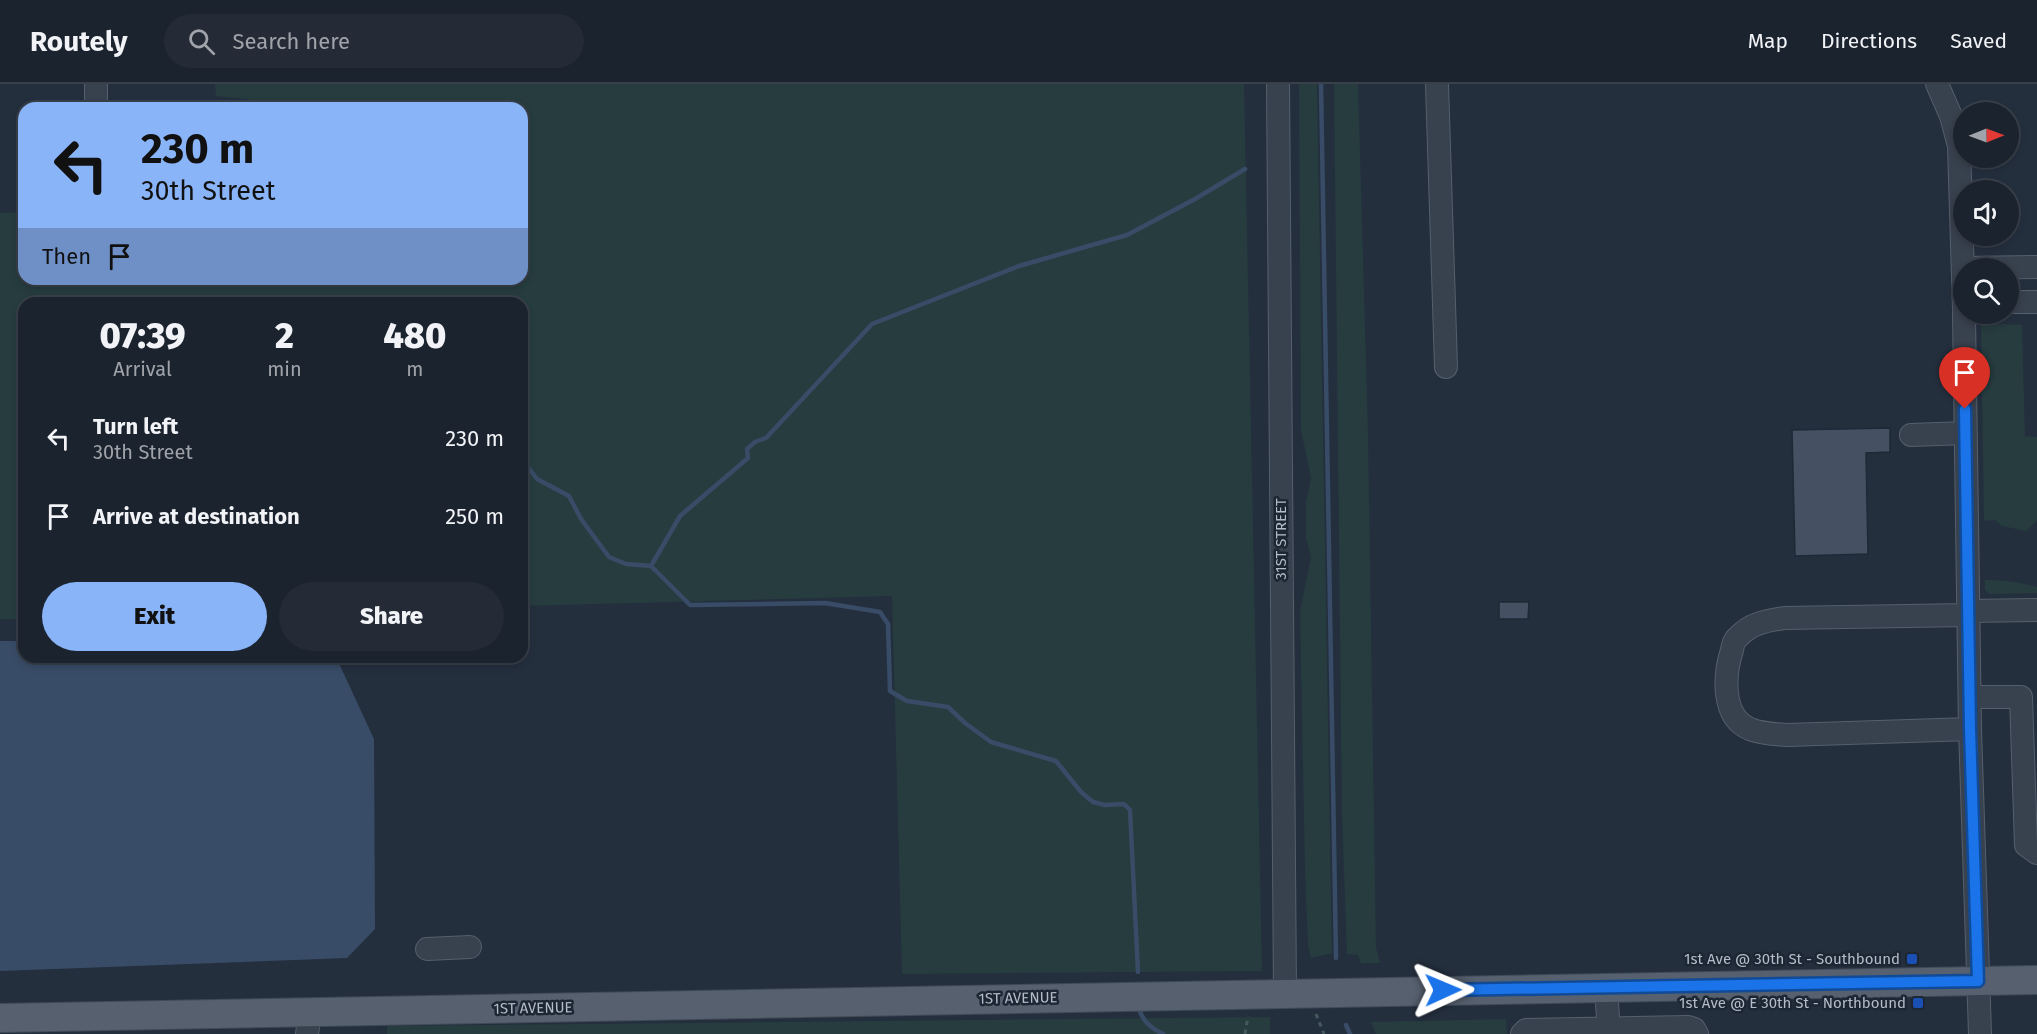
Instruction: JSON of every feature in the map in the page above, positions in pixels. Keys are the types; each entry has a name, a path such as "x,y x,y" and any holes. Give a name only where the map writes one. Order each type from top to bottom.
{"main road":[{"name":"1ST AVENUE","path":"0,1018 309,1023 1285,993 2037,980"}],"street":[{"name":"31ST STREET","path":"1278,84 1285,993"},
{"path":"1437,84 1446,367"},
{"path":"1937,84 1951,116 1959,146 1963,258"},
{"path":"2019,267 2037,267"},
{"path":"2019,302 2037,302"},
{"path":"1964,324 1970,729 1980,1034"},
{"path":"1911,435 1966,433"},
{"path":"1970,729 1787,735 1750,729 1736,719 1728,699 1726,682 1735,639 1755,623 1784,618 2037,610"},
{"path":"1970,697 2029,697 2026,845 2037,853"},
{"path":"426,949 470,947"},
{"path":"1606,987 1609,1031"},
{"path":"1522,1034 1526,1030 1609,1031 1688,1027 1694,1029 1697,1034"}],"green space":[{"path":"215,84 1244,84 1262,971 902,974 892,596 528,606 528,297 18,297 18,619 0,619 0,213 18,212 18,285 528,285 528,102 272,102 216,96"},
{"path":"1299,84 1317,84 1332,953 1311,958 1308,945 1305,871 1300,611 1311,557 1306,538 1306,502 1311,478 1301,430"},
{"path":"1334,84 1358,84 1368,433 1376,948 1380,963 1361,963 1358,955 1347,954 1342,815"},
{"path":"1981,324 2022,325 2025,436 2037,437 2037,520 2027,531 2002,526 1995,520 1984,521"},
{"path":"1985,580 2031,585 2037,587 2037,593 1990,594 1985,590"},
{"path":"1270,1017 1270,1034 387,1034 387,1026"},
{"path":"1506,1019 1507,1034 1376,1034 1371,1022"}],"water":[{"path":"0,641 18,641 18,663 339,663 374,739 375,929 347,958 0,971"}],"building":[{"path":"1890,428 1890,452 1866,453 1868,554 1795,556 1792,430"},
{"path":"1499,602 1529,602 1528,619 1499,619"}],"waterway":[{"path":"1321,84 1336,958"},
{"path":"1138,972 1130,810 1124,804 1105,805 1093,802 1081,792 1056,761 991,742 948,707 907,701 890,691 888,624 880,612 825,603 690,605 651,566 680,516 748,458 747,449 755,442 766,438 872,324 1019,266 1127,235 1245,169"},
{"path":"528,467 537,479 569,496 581,519 609,557 626,564 651,566"},
{"path":"1139,1008 1148,1024 1163,1034"},
{"path":"1346,1025 1350,1034"}],"place":[{"name":"1st Ave @ 30th St - Southbound","path":"1912,959"},
{"name":"1st Ave @ E 30th St - Northbound","path":"1918,1003"}],"route":[{"path":"1443,990 1978,981 1970,729 1965,409"}]}
